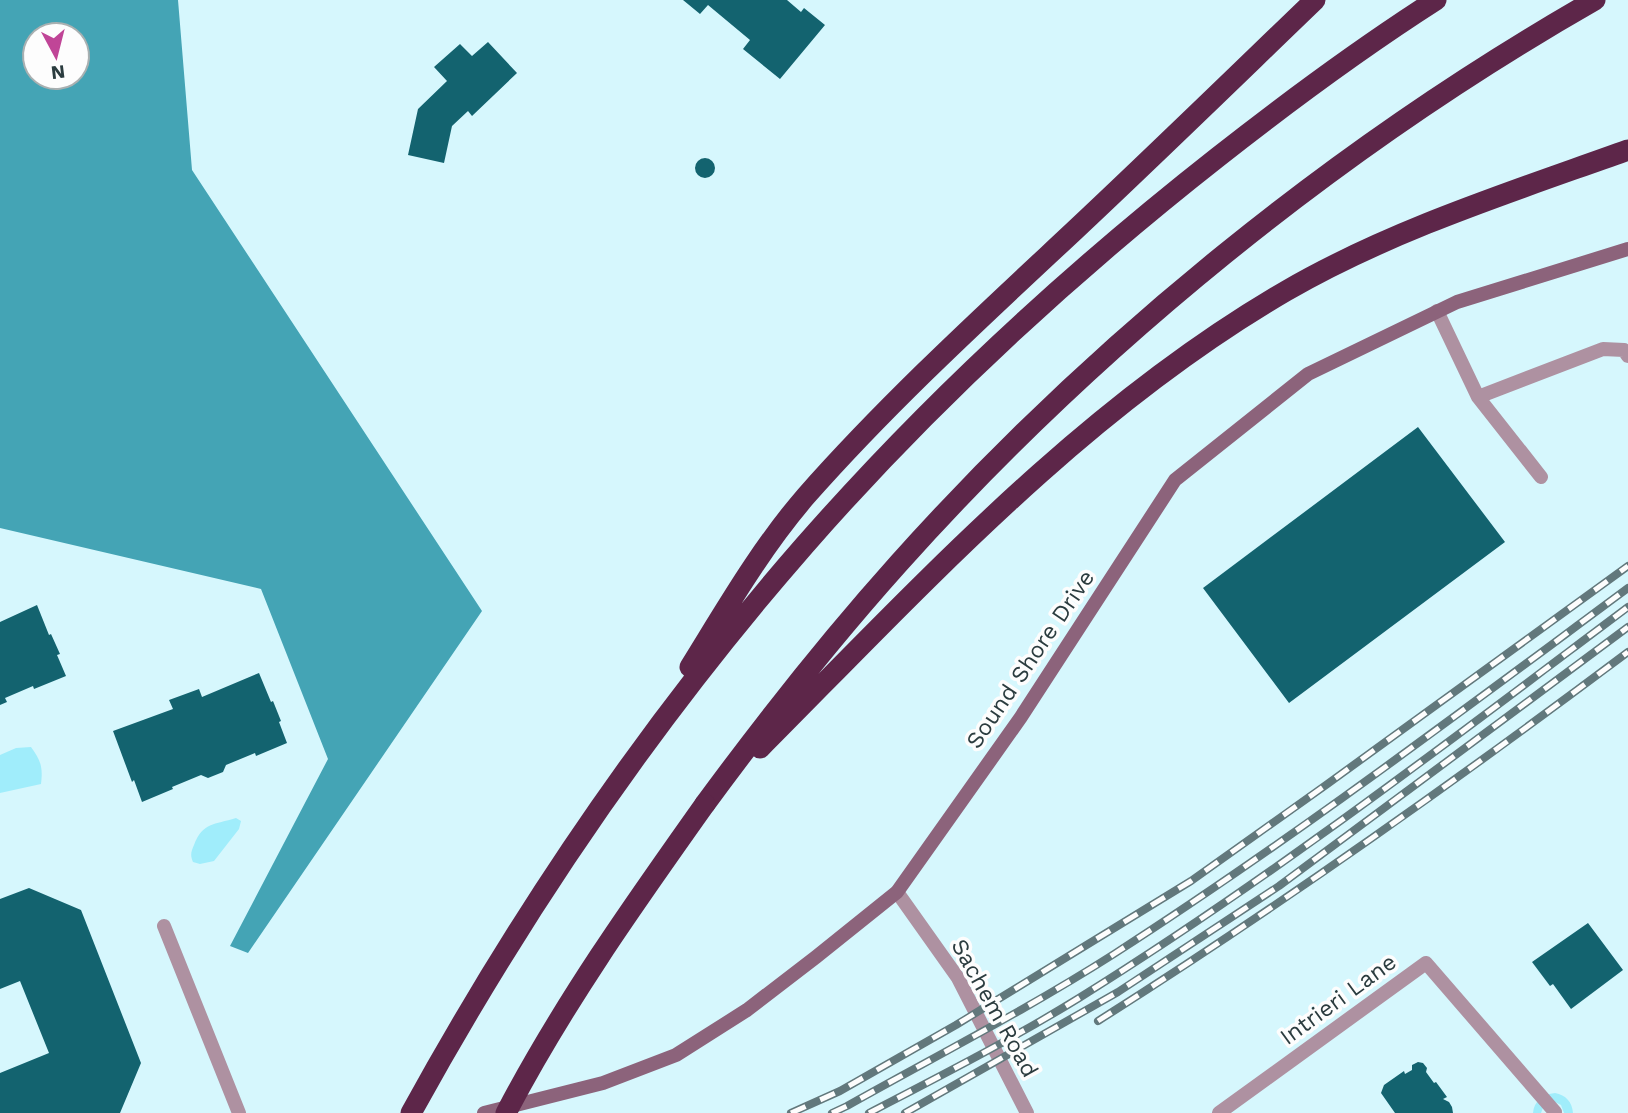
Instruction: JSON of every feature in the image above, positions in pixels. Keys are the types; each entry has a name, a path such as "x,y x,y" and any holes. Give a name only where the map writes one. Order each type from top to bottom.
{"highway":[{"path":"411,1113 499,960 554,874 612,789 764,551 805,497 975,324 1315,0"},
{"path":"612,789 674,705 804,546 874,469 1013,331 1100,253 1261,123 1436,0"},
{"path":"506,1113 560,1019 616,930 705,804 767,721 832,641 970,488 1120,344 1280,211 1458,83 1533,35 1595,0"},
{"path":"705,804 977,530 1097,425 1221,332 1286,291 1352,257 1476,205 1628,150"}],"main road":[{"name":"Sound Shore Drive","path":"484,1113 603,1083 676,1055 747,1010 897,892 1021,717 1175,480 1308,374 1457,302 1628,249"}],"street":[{"path":"1437,311 1478,397 1541,477"},
{"path":"1478,397 1603,349 1623,351 1628,356"},
{"name":"Sachem Road","path":"897,892 958,978 1027,1113"},
{"path":"164,926 239,1113"},
{"name":"Intrieri Lane","path":"1219,1113 1426,963 1555,1112"}],"shaded area":[{"path":"0,0 178,0 192,170 482,611 248,953 230,946 328,759 261,589 0,528"},
{"path":"31,747 40,764 41,784 0,793 0,755 16,748"},
{"path":"236,818 241,821 239,829 214,861 200,864 193,862 192,852 201,832 210,826"},
{"path":"1555,1093 1568,1100 1573,1113 1564,1113 1561,1105 1555,1102 1544,1105 1541,1113 1533,1113 1540,1099"}],"building":[{"path":"683,0 787,0 801,12 804,8 825,25 780,79 743,49 750,40 708,5 700,14"},
{"path":"488,42 517,73 472,116 468,111 452,126 444,163 408,155 418,109 447,81 434,67 460,44 472,56"},
{"path":"701,158 709,158 715,168 709,178 701,178 695,172 695,164"},
{"path":"1418,427 1505,542 1289,703 1203,588"},
{"path":"37,605 60,654 57,655 66,676 5,698 7,702 0,705 0,622"},
{"path":"259,673 281,721 279,722 287,743 256,756 255,753 226,765 223,772 208,778 201,775 142,802 113,731 173,709 169,700 199,689 202,697"},
{"path":"29,888 81,910 141,1063 120,1113 0,1113 0,1073 49,1053 20,981 0,989 0,899"},
{"path":"1588,923 1623,970 1571,1009 1553,984 1550,986 1532,962"},
{"path":"1423,1063 1427,1068 1426,1072 1447,1097 1443,1099 1449,1102 1453,1113 1395,1113 1381,1093 1384,1085 1404,1071 1405,1074 1412,1070 1412,1065"}],"railway":[{"path":"791,1113 840,1091 956,1025 1191,881 1628,566"},
{"path":"832,1113 1049,994 1180,911 1374,775 1628,588"},
{"path":"869,1113 1027,1028 1150,953 1289,858 1628,607"},
{"path":"905,1113 1118,992 1279,886 1628,627"},
{"path":"1098,1021 1367,842 1628,652"}]}
